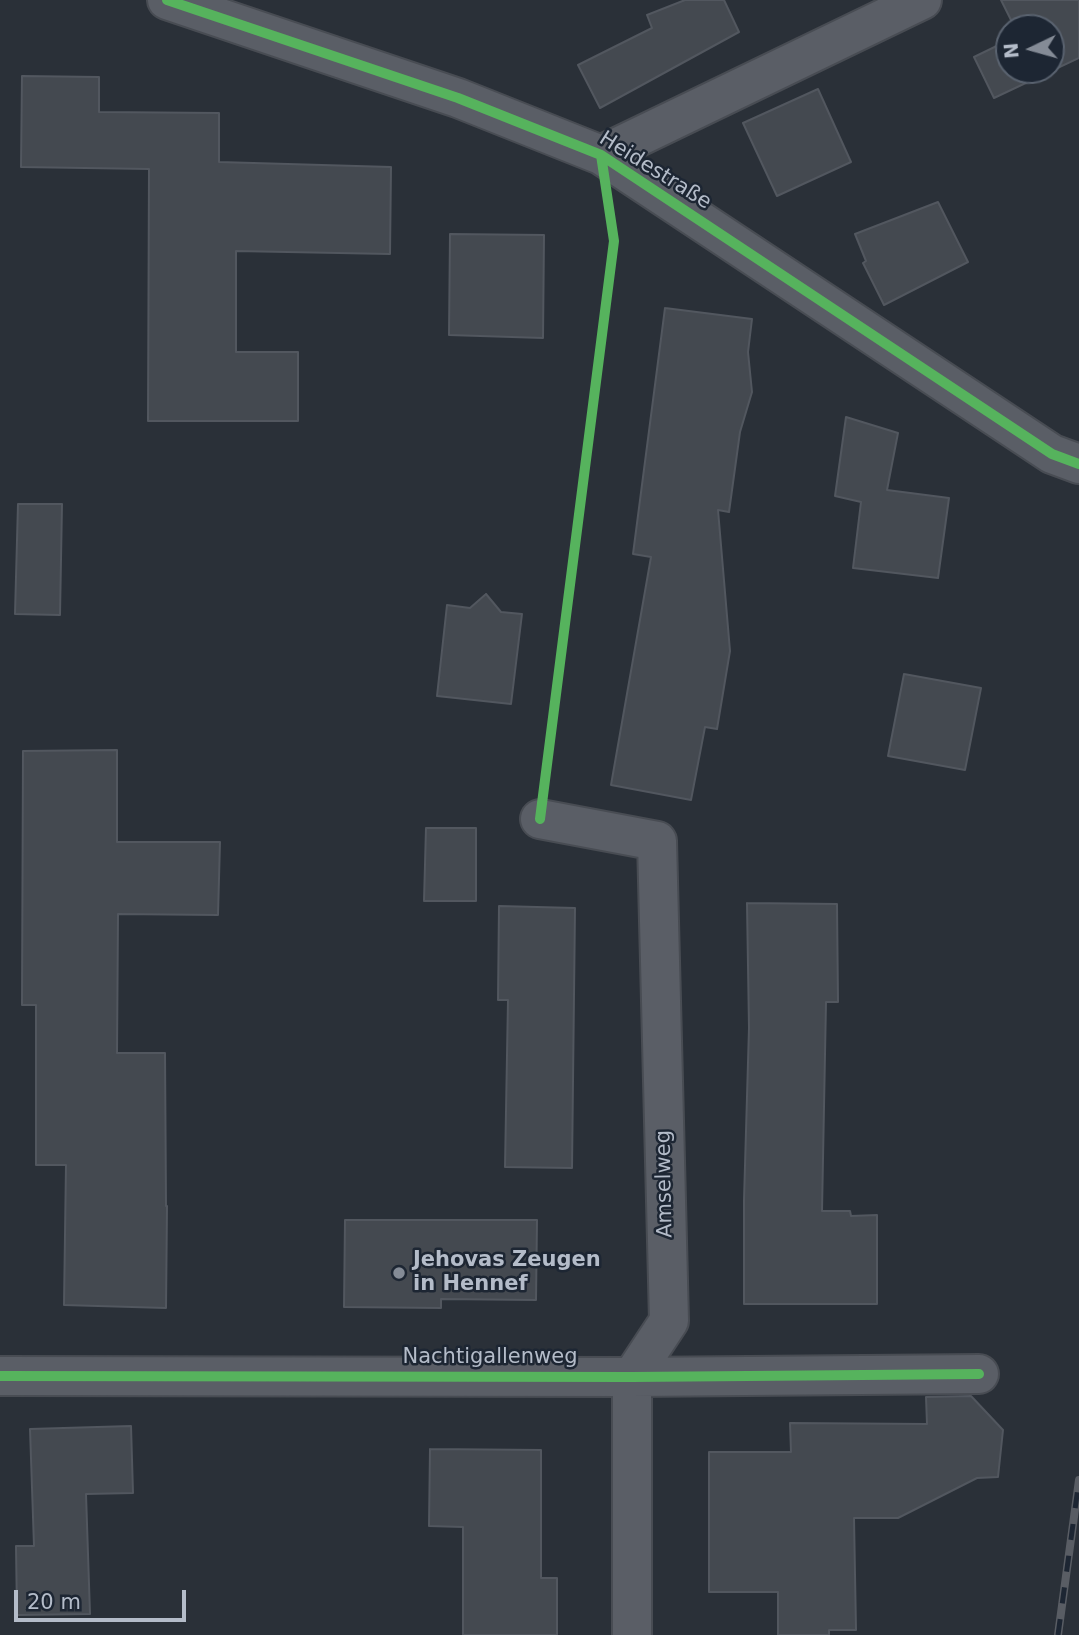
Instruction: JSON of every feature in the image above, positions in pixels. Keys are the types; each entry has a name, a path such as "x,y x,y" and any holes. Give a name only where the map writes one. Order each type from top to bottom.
{"street":[{"name":"Heidestraße","path":"167,0 458,97 600,155 1052,454 1079,464"},
{"name":"Heidestraße","path":"600,155 922,0"},
{"name":"Amselweg","path":"540,819 657,841 669,1321 632,1377"},
{"name":"Nachtigallenweg","path":"0,1376 632,1377 979,1374"},
{"path":"632,1377 632,1635"}],"building":[{"path":"685,0 724,0 739,32 600,108 578,65 652,28 647,15"},
{"path":"1001,0 1079,0 1079,58 1065,65 1065,14 1008,14"},
{"path":"995,47 995,84 1024,84 994,98 974,57"},
{"path":"22,76 99,77 99,112 219,113 219,162 391,167 390,254 236,251 236,352 298,352 298,421 148,421 149,169 21,167"},
{"path":"818,89 851,162 777,196 743,123"},
{"path":"938,202 968,262 884,305 863,263 866,261 855,234"},
{"path":"450,234 544,235 543,338 449,335"},
{"path":"665,308 752,319 748,352 752,392 740,432 729,512 718,510 730,651 717,729 705,727 691,800 611,785 651,557 633,554"},
{"path":"846,417 898,433 887,490 949,498 938,578 853,568 861,502 835,496"},
{"path":"18,504 62,504 60,615 15,614"},
{"path":"486,594 501,612 522,614 511,704 437,696 447,605 470,608"},
{"path":"904,674 981,688 965,770 888,756"},
{"path":"117,750 117,842 220,842 218,915 118,914 117,1053 165,1053 166,1308 64,1305 66,1165 36,1165 36,1005 22,1005 23,751"},
{"path":"426,828 476,828 476,901 424,901"},
{"path":"747,903 837,904 838,1002 826,1002 822,1211 850,1211 851,1216 877,1215 877,1304 744,1304 749,1028"},
{"path":"499,906 575,908 572,1168 505,1167 508,1000 498,1000"},
{"path":"345,1220 537,1220 536,1300 441,1299 441,1308 344,1307"},
{"path":"971,1396 1003,1430 998,1477 977,1478 898,1518 854,1518 856,1630 829,1630 829,1635 778,1635 778,1592 709,1592 709,1452 791,1452 790,1423 927,1424 926,1397"},
{"path":"131,1426 133,1493 86,1494 90,1614 17,1615 16,1546 34,1546 30,1429"},
{"path":"430,1449 541,1450 541,1578 557,1578 557,1635 463,1635 463,1527 429,1526"}],"railway":[{"path":"1058,1635 1079,1480"}],"cycle path":[{"path":"167,0 458,98 601,155 1052,454 1079,464"},
{"path":"540,819 614,241 601,155"},
{"path":"0,1376 632,1377 979,1374"}],"place":[{"name":"Jehovas Zeugen in Hennef","path":"399,1273"}]}
